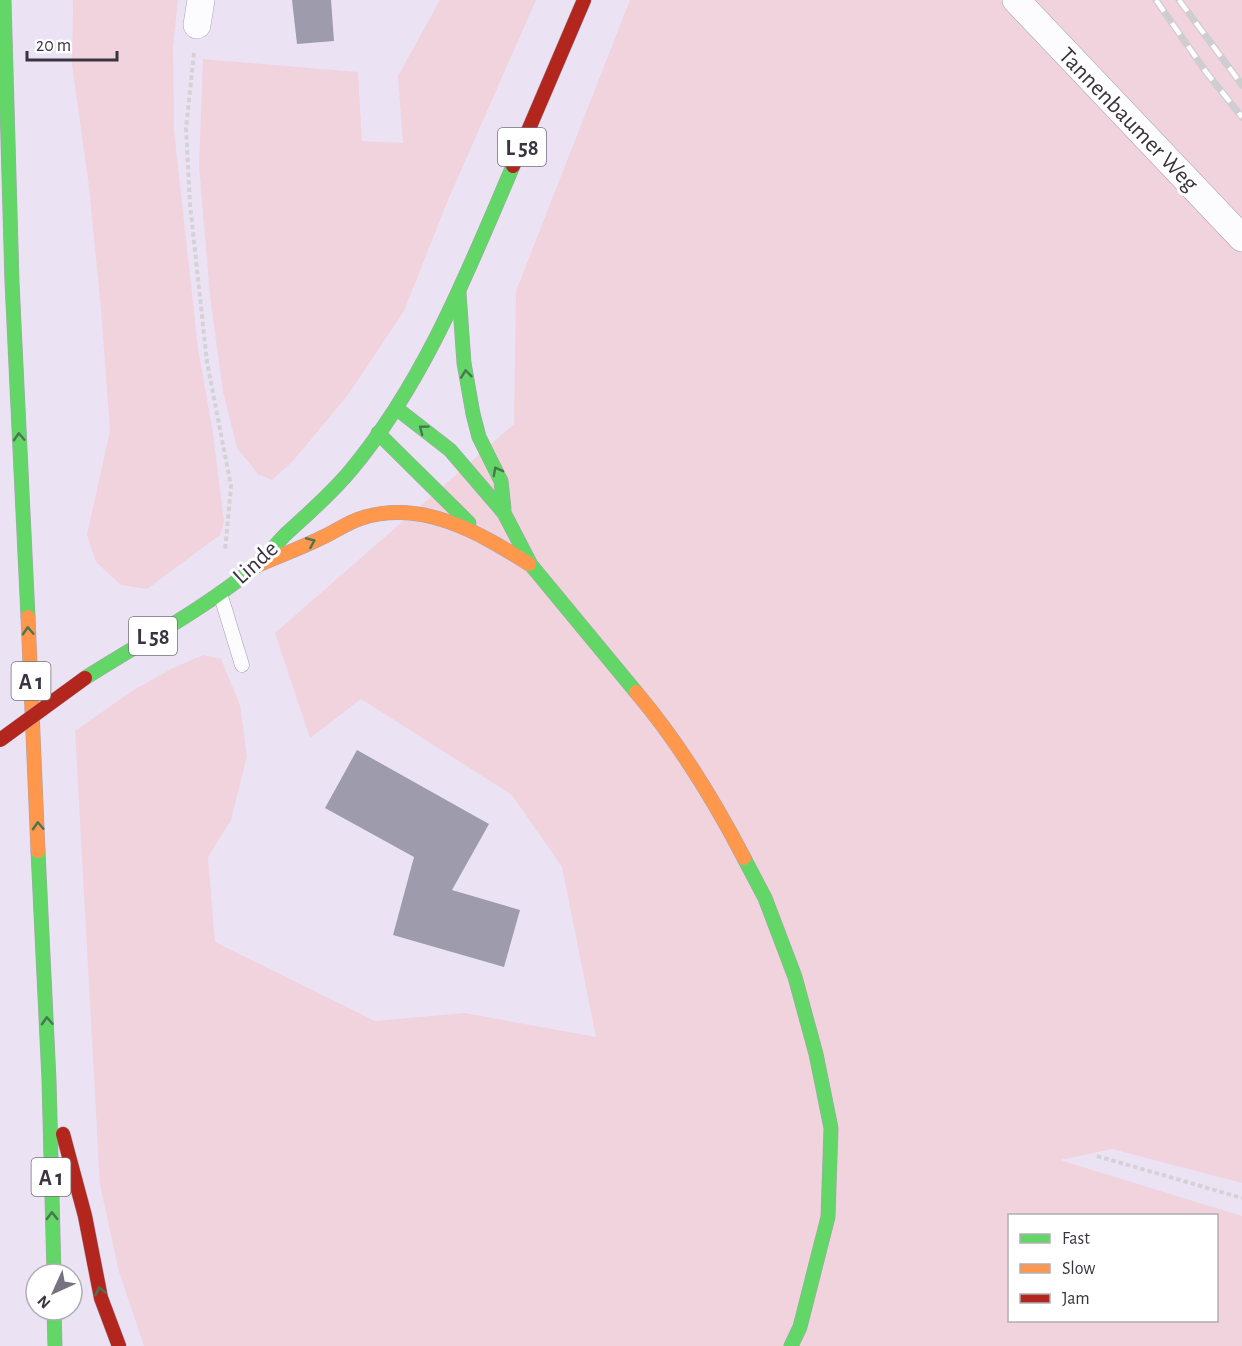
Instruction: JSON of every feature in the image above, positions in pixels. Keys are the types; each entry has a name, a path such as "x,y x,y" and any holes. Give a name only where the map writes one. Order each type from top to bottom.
{"main road":[{"name":"A 1","path":"4,0 12,282 49,1080 54,1262"},
{"name":"L 58","path":"459,293 584,0"},
{"path":"459,293 469,396 477,431 501,478 504,513"},
{"name":"Linde","path":"0,740 85,678 220,592 258,565 352,469 378,434 411,385 459,293"},
{"path":"396,408 450,450 504,513 531,565 658,718 718,808 765,898 795,977 816,1054 831,1128 828,1217 800,1327 791,1346"},
{"path":"378,434 479,533"},
{"path":"258,565 329,535 354,520 379,514 424,514 447,519 479,533 531,565"},
{"path":"49,1080 85,1216 101,1298 119,1346"},
{"path":"54,1322 55,1346"}],"street":[{"name":"Tannenbaumer Weg","path":"1016,0 1242,238"}],"lane":[{"path":"220,592 242,665"}],"path":[{"path":"199,12 186,128 190,204 207,362 231,486 226,544"},
{"path":"1097,1156 1242,1198"}],"shaded area":[{"path":"73,0 178,0 173,48 174,130 198,348 213,433 224,521 220,535 147,589 121,585 96,562 87,535 110,431 89,187 72,65"},
{"path":"440,0 536,0 448,200 404,311 348,395 293,461 272,480 258,474 237,448 223,392 210,296 199,165 203,59 358,72 362,141 403,143 398,76"},
{"path":"630,0 1242,0 1242,1183 1112,1149 1060,1160 1242,1216 1242,1346 144,1346 119,1272 100,1185 75,731 132,691 173,668 203,655 221,659 240,705 247,756 231,820 208,857 215,942 375,1021 465,1013 596,1037 562,867 512,795 361,699 310,738 275,633 514,424 516,291"}],"building":[{"path":"292,0 331,0 334,41 297,44"},
{"path":"357,750 489,824 452,890 520,910 504,967 393,935 414,857 325,808"}],"railway":[{"path":"1156,0 1206,72 1242,117"},
{"path":"1179,0 1242,85"}],"traffic: fast":[{"path":"4,0 12,282 28,617"},
{"path":"85,678 194,611 236,582 260,562 351,470 377,436 423,362 461,285 513,166"},
{"path":"459,293 464,363 473,414 479,437 501,481 504,509"},
{"path":"396,408 450,450 504,513 531,565 636,692"},
{"path":"378,433 469,523"},
{"path":"38,851 49,1080 54,1262"},
{"path":"744,858 765,898 795,977 816,1054 831,1128 828,1217 800,1327 791,1346"},
{"path":"54,1322 55,1346"}],"traffic: slow":[{"path":"258,565 313,542 357,520 385,513 429,516 450,522 491,541 529,564"},
{"path":"28,617 38,851"},
{"path":"636,692 667,731 695,772 744,858"}],"traffic: jam":[{"path":"513,166 584,0"},
{"path":"0,740 85,678"},
{"path":"63,1134 85,1216 101,1298 119,1346"}]}
